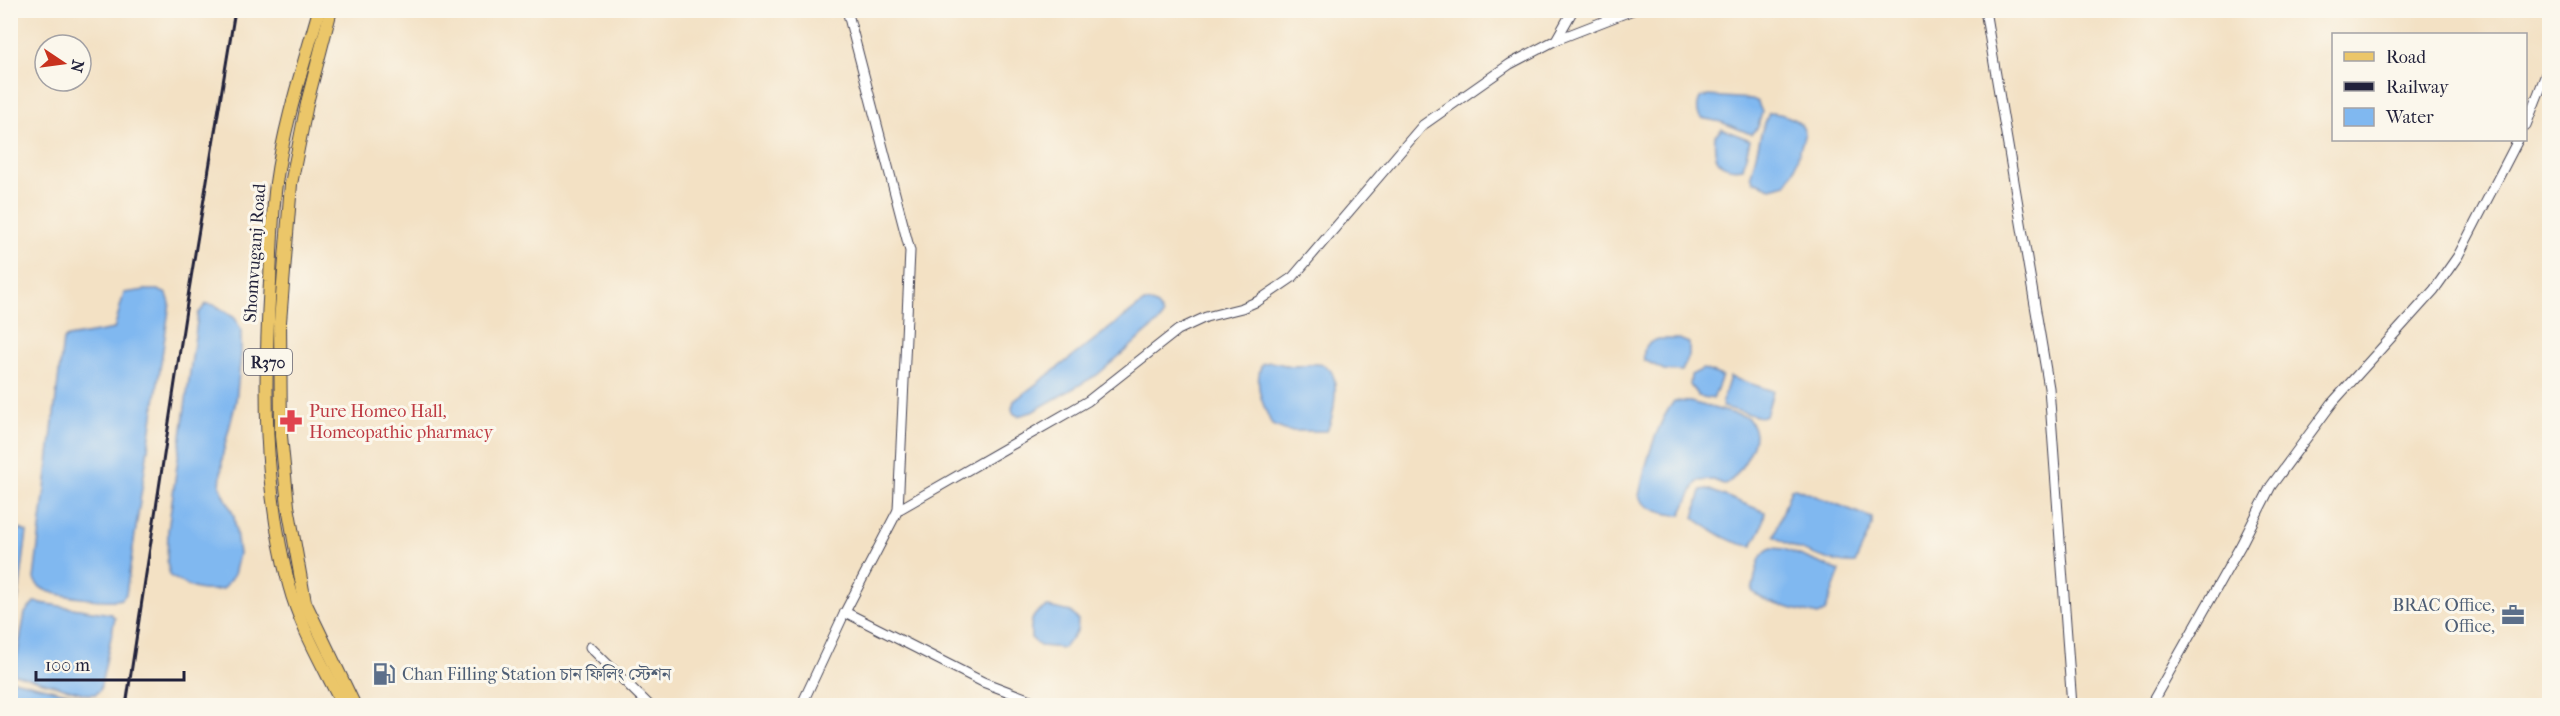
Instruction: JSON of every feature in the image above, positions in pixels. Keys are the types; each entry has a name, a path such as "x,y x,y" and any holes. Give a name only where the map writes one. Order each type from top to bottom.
{"main road":[{"name":"Shomvuganj Road","path":"319,10 290,117 276,182 267,324 268,437 276,511 289,585 297,610 343,705"},
{"name":"Shomvuganj Road","path":"330,10 308,99 291,184 280,322 280,428 288,506 305,602 356,705"}],"street":[{"path":"801,705 845,612 898,510 910,251 847,10"},
{"path":"1556,40 1573,10"},
{"path":"898,510 1088,401 1178,330 1206,317 1242,308 1271,294 1293,277 1423,125 1510,64 1556,40 1633,10"},
{"path":"1985,10 2049,388 2072,705"},
{"path":"2527,122 2550,64"},
{"path":"2150,705 2241,545 2271,486 2332,402 2440,282 2463,247 2517,141"},
{"path":"845,612 946,665 1033,704 1046,705"},
{"path":"590,647 650,705"}],"water":[{"path":"1701,97 1757,101 1762,112 1758,127 1751,134 1721,122 1701,118 1698,110 1699,102"},
{"path":"1769,113 1791,118 1800,124 1805,133 1794,170 1786,184 1771,188 1753,181 1751,175 1762,130"},
{"path":"1722,129 1750,140 1743,168 1727,168 1718,161 1715,136"},
{"path":"158,290 167,294 170,303 126,594 122,599 106,600 49,592 38,586 34,579 63,340 68,337 114,329 124,293"},
{"path":"1144,302 1158,307 1163,315 1160,321 1097,375 1032,412 1018,416 1013,413 1014,401"},
{"path":"206,304 215,305 235,318 241,330 236,401 223,453 220,486 234,516 239,554 234,575 223,589 201,590 170,576 167,562 168,530 198,314"},
{"path":"1659,339 1679,339 1689,343 1689,355 1682,371 1664,370 1644,360 1647,346"},
{"path":"1270,362 1291,366 1319,364 1332,372 1335,398 1327,431 1287,431 1272,425 1260,395 1258,380 1262,364"},
{"path":"1703,369 1722,376 1713,399 1698,396 1690,385 1691,375"},
{"path":"1730,377 1773,391 1766,416 1760,417 1723,407 1722,402"},
{"path":"1674,401 1690,402 1747,417 1754,428 1755,435 1749,455 1730,481 1726,485 1713,480 1697,481 1681,515 1663,513 1651,508 1639,496 1656,434"},
{"path":"1795,488 1872,518 1872,526 1855,563 1837,561 1813,554 1774,536 1791,489"},
{"path":"1707,489 1765,512 1762,527 1752,546 1744,545 1714,532 1694,518 1701,490"},
{"path":"20,529 27,532 18,601 11,603 11,532"},
{"path":"1784,549 1840,571 1825,612 1818,615 1783,606 1766,600 1752,591 1760,560 1767,550"},
{"path":"34,602 111,614 115,618 100,690 96,694 86,694 14,674 25,613"},
{"path":"1048,607 1071,612 1078,620 1077,631 1064,648 1040,646 1031,638 1033,618 1038,612"},
{"path":"11,681 95,700 100,705 11,705"}],"railway":[{"path":"126,706 189,290 235,10"}],"place":[{"name":"Pure Homeo Hall, Homeopathic pharmacy","path":"291,421"},
{"name":"BRAC Office, Office,","path":"2513,615"},
{"name":"Chan Filling Station চান ফিলিং স্টেশন","path":"384,674"}]}
